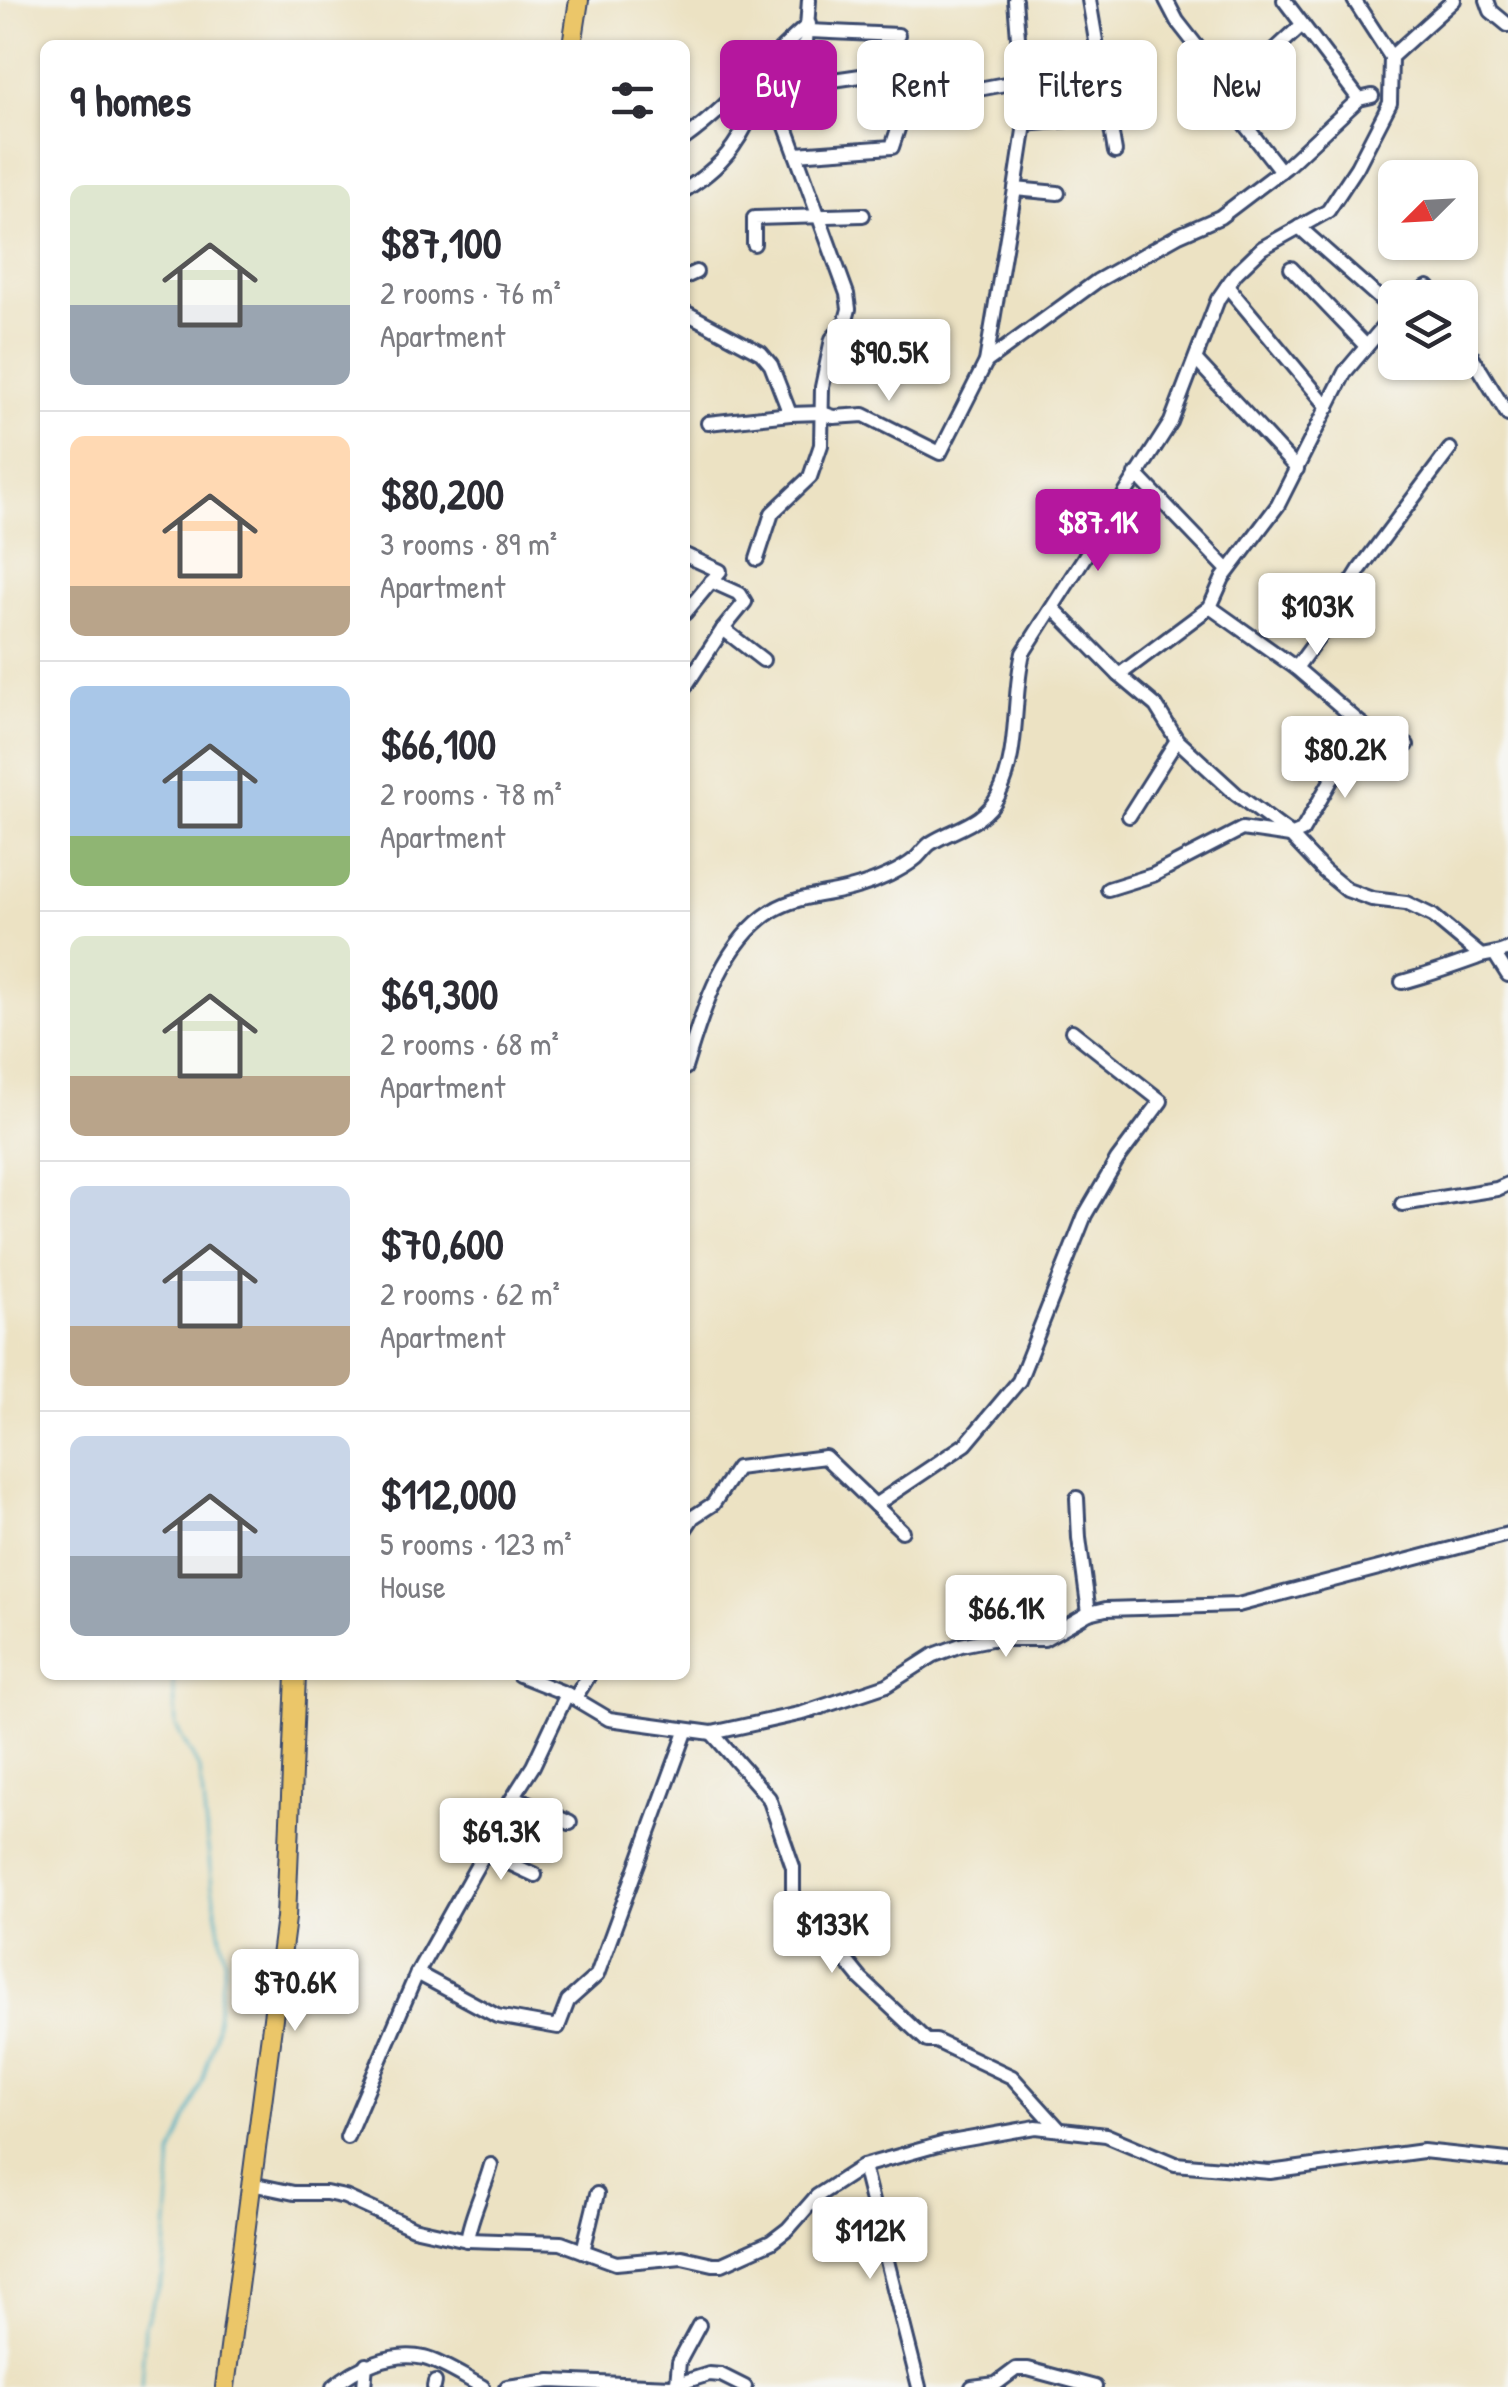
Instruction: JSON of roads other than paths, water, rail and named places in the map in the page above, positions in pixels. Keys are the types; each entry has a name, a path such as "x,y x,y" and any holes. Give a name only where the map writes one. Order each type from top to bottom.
{"main road":[{"path":"573,40 579,0"},
{"path":"225,2387 286,1918 296,1680"}],"street":[{"path":"806,40 809,0"},
{"path":"1014,0 1017,40"},
{"path":"1090,0 1115,152"},
{"path":"1166,0 1190,40"},
{"path":"986,362 1098,281 1179,235 1220,217 1281,171 1365,98 1284,0"},
{"path":"690,1052 704,1009 736,945 770,912 801,898 861,886 914,861 928,844 982,818 999,796 1011,750 1022,653 1171,422 1218,299 1262,248 1328,210 1390,103 1391,57 1354,0"},
{"path":"1391,57 1454,0"},
{"path":"1487,0 1491,11 1508,25"},
{"path":"1286,40 1302,25"},
{"path":"690,134 744,89 781,48 809,27 898,35"},
{"path":"796,154 892,148 898,130 898,104 1004,84"},
{"path":"690,187 713,171 743,130"},
{"path":"757,559 772,512 810,477 822,445 822,387 832,339 845,324 849,309 847,294 787,130"},
{"path":"708,423 790,414 864,415 940,453 986,362 1025,130"},
{"path":"1249,130 1281,171"},
{"path":"1015,189 1058,193"},
{"path":"754,244 754,218 863,215"},
{"path":"1300,227 1378,298"},
{"path":"1291,268 1366,346"},
{"path":"1228,286 1328,407"},
{"path":"690,315 760,354 771,365 790,414"},
{"path":"1119,674 1210,607 1228,570 1278,505 1345,372 1378,332"},
{"path":"1196,360 1297,469"},
{"path":"1478,366 1508,415"},
{"path":"1296,668 1352,592 1350,585 1360,568 1450,449"},
{"path":"1136,474 1228,570"},
{"path":"690,557 720,570 690,607"},
{"path":"690,679 744,598 712,581"},
{"path":"1210,607 1296,668 1373,734 1406,745"},
{"path":"1053,608 1156,706 1176,740 1290,836 1347,890 1372,899 1406,903 1432,916 1480,955"},
{"path":"723,628 763,660"},
{"path":"1108,889 1153,875 1242,829 1290,836 1302,831 1363,725"},
{"path":"1129,816 1176,740"},
{"path":"1402,982 1465,964 1480,955 1502,952 1508,975"},
{"path":"875,1506 966,1444 1019,1382 1085,1215 1117,1160 1161,1101 1072,1031"},
{"path":"1402,1204 1508,1184"},
{"path":"690,1522 713,1504 737,1468 825,1457 902,1531"},
{"path":"1077,1498 1090,1613"},
{"path":"543,1680 609,1719 712,1734 802,1713 887,1685 934,1655 961,1645 991,1639 1044,1639 1106,1608 1238,1605 1508,1534"},
{"path":"347,2137 417,1973 485,1852 489,1836 571,1696 585,1680"},
{"path":"417,1973 496,2016 558,2027 568,2000 596,1975 686,1732"},
{"path":"712,1734 768,1798 792,1866 794,1894 803,1918 927,2041 936,2040 1012,2077 1059,2130"},
{"path":"515,1797 570,1823"},
{"path":"485,1852 535,1875"},
{"path":"251,2184 294,2193 326,2193 414,2228 467,2240 561,2243 616,2263 682,2258 722,2264 771,2242 817,2196 864,2166 945,2143 1036,2127 1106,2134 1175,2164 1270,2172 1423,2151 1508,2160"},
{"path":"467,2240 470,2218 480,2201 491,2165"},
{"path":"864,2166 919,2387"},
{"path":"583,2251 597,2194"},
{"path":"677,2384 679,2362 699,2325"},
{"path":"334,2387 366,2364 423,2358 484,2387"},
{"path":"364,2387 366,2364"},
{"path":"972,2387 996,2384 1016,2369 1095,2387"},
{"path":"507,2387 677,2384 721,2375 745,2387"}],"waterway":[{"path":"1376,45 1386,65"},
{"path":"1380,109 1384,87"},
{"path":"141,2387 145,2324 163,2276 172,2155 203,2079 214,2039 225,1959 212,1887 200,1770 176,1727 173,1680"}]}
